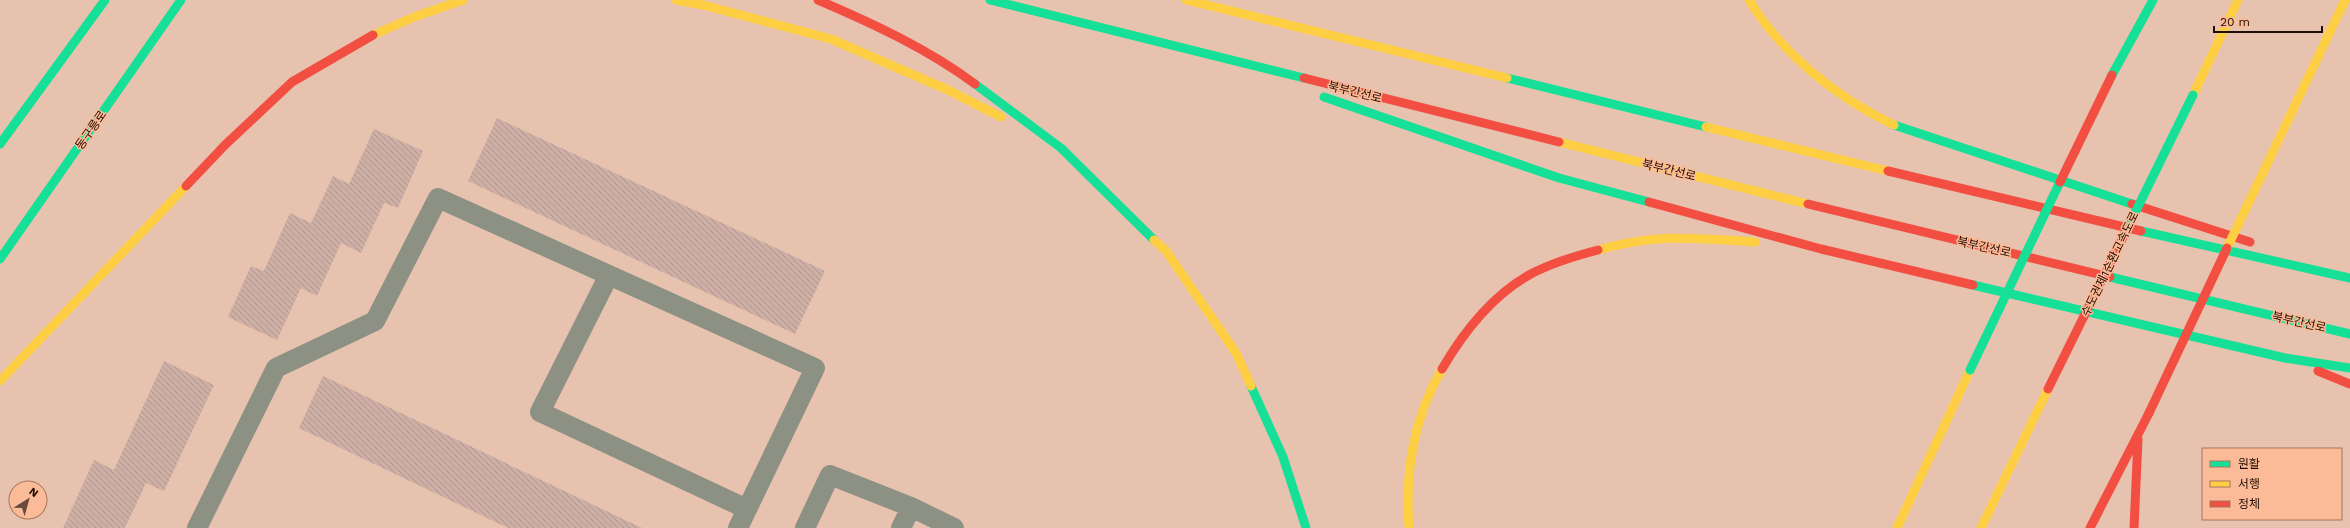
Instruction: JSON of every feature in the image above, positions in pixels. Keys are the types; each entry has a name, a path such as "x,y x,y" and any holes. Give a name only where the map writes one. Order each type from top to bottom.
{"main road":[{"path":"0,144 105,0"},
{"name":"동구릉로","path":"0,259 181,0"},
{"path":"0,381 225,145 292,82 360,41 414,17 463,0"},
{"path":"676,0 703,5 831,39 948,90 1061,148"},
{"path":"818,0 869,22 960,73 1061,148 1166,251 1236,353 1283,457 1306,528"},
{"name":"북부간선로","path":"990,0 1962,242 2350,334"},
{"path":"1186,0 1997,198 2350,278"},
{"path":"1749,0 1758,17 1806,66 1861,108 1902,129 2259,245"},
{"path":"1897,528 1905,507 1970,370 2112,75 2145,0"},
{"path":"2112,75 2153,0"},
{"name":"수도권제1순환고속도로","path":"1981,528 2238,0"},
{"path":"2090,528 2149,413 2345,0"},
{"path":"1177,47 1282,83"},
{"path":"1312,93 1558,178 1821,249 2286,358 2350,368"},
{"path":"1409,528 1406,498 1410,455 1419,422 1432,390 1448,356 1470,328 1496,302 1526,277 1581,254 1649,239 1700,237 1821,249"},
{"path":"2282,253 2350,275"},
{"path":"2286,358 2350,384"},
{"path":"2134,528 2139,430"},
{"path":"1891,528 1905,507"}],"lane":[{"path":"197,528 276,368 375,322 438,198 815,368 738,528"},
{"path":"609,275 540,412 747,509"},
{"path":"805,528 830,475 911,507 954,528"},
{"path":"901,528 911,507"}],"building":[{"path":"497,118 825,271 795,334 468,181"},
{"path":"374,129 423,151 398,208 384,203 361,253 341,243 317,296 301,288 277,340 228,317 251,266 264,271 290,213 311,223 333,176 349,184"},
{"path":"164,361 214,385 164,491 146,483 125,528 63,528 94,460 114,470"},
{"path":"323,376 642,528 508,528 299,428"}],"traffic: fast":[{"path":"0,144 105,0"},
{"path":"0,259 181,0"},
{"path":"990,0 1304,78"},
{"path":"2112,75 2153,0"},
{"path":"1507,78 1706,127"},
{"path":"975,84 1061,148 1154,240"},
{"path":"2127,229 2193,95"},
{"path":"1324,97 1559,178 1649,202"},
{"path":"1894,125 2132,204"},
{"path":"1970,370 2060,182"},
{"path":"2141,231 2350,278"},
{"path":"2110,277 2350,334"},
{"path":"1973,285 2285,358 2350,368"},
{"path":"1251,386 1283,457 1306,528"}],"traffic: slow":[{"path":"373,35 414,17 463,0"},
{"path":"676,0 703,5 831,39 948,90 1001,117"},
{"path":"1186,0 1507,78"},
{"path":"1749,0 1762,20 1778,39 1812,73 1852,102 1894,125"},
{"path":"2193,95 2238,0"},
{"path":"2289,118 2345,0"},
{"path":"2227,248 2289,118"},
{"path":"1706,127 1888,171"},
{"path":"1559,142 1808,204"},
{"path":"0,381 186,186"},
{"path":"1598,250 1639,241 1676,238 1755,242"},
{"path":"1154,240 1166,251 1236,353 1251,386"},
{"path":"1409,528 1408,486 1413,446 1424,407 1442,369"},
{"path":"1897,528 1970,370"},
{"path":"1981,528 2048,389"}],"traffic: jam":[{"path":"818,0 859,18 919,48 957,71 975,84"},
{"path":"186,186 225,145 292,82 373,35"},
{"path":"2060,182 2112,75"},
{"path":"1304,78 1559,142"},
{"path":"1888,171 2141,231"},
{"path":"1649,202 1821,249 1973,285"},
{"path":"1808,204 2110,277"},
{"path":"2132,204 2250,242"},
{"path":"2048,389 2127,229"},
{"path":"2149,413 2227,248"},
{"path":"1442,369 1450,355 1469,329 1503,293 1529,275 1545,267 1598,250"},
{"path":"2318,371 2350,384"},
{"path":"2090,528 2149,413"},
{"path":"2134,528 2138,439"}]}
